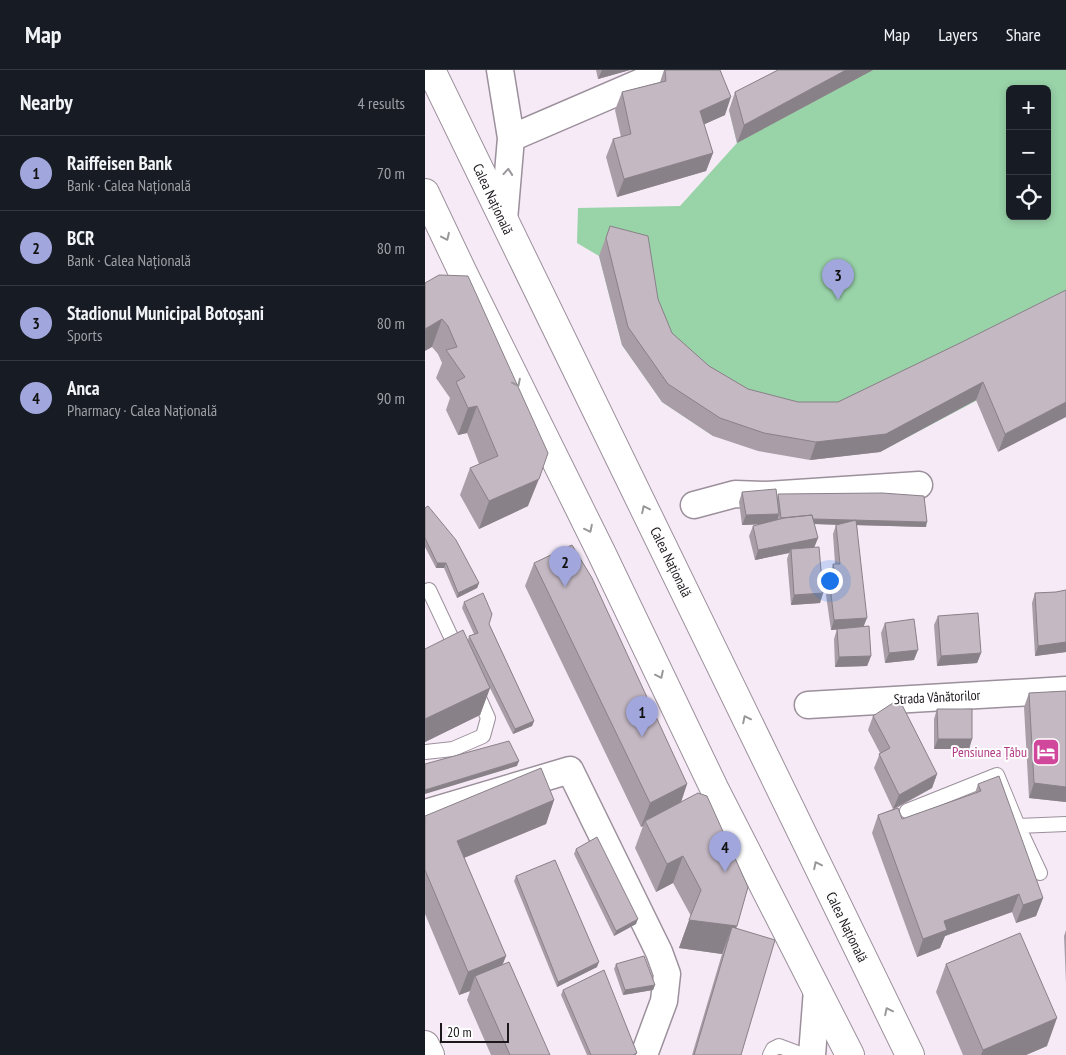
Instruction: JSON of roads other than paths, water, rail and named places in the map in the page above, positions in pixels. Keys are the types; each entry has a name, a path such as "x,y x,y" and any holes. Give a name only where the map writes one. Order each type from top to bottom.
{"main road":[{"name":"Calea Națională","path":"431,70 910,1055"},
{"path":"425,193 714,788 850,1055"},
{"path":"425,1045 430,1055"}],"street":[{"path":"500,70 511,138 503,220"},
{"path":"511,138 669,70"},
{"path":"694,505 735,494 767,495 919,485"},
{"name":"Strada Vânătorilor","path":"808,705 1066,690"},
{"path":"425,813 569,770 659,952 667,974 664,1001 644,1055"},
{"path":"812,1055 817,990"}],"lane":[{"path":"425,752 453,750 483,736 489,718 429,590"},
{"path":"907,811 997,775 1040,873"},
{"path":"1018,826 1066,824"},
{"path":"770,1055 773,1049 779,1046 803,1055"}],"place":[{"name":"Stadionul Municipal Botoșani","path":"838,300"},
{"name":"BCR","path":"565,587"},
{"name":"Raiffeisen Bank","path":"642,737"},
{"name":"Pensiunea Țâbu","path":"1046,752"},
{"name":"Anca","path":"725,872"}]}
